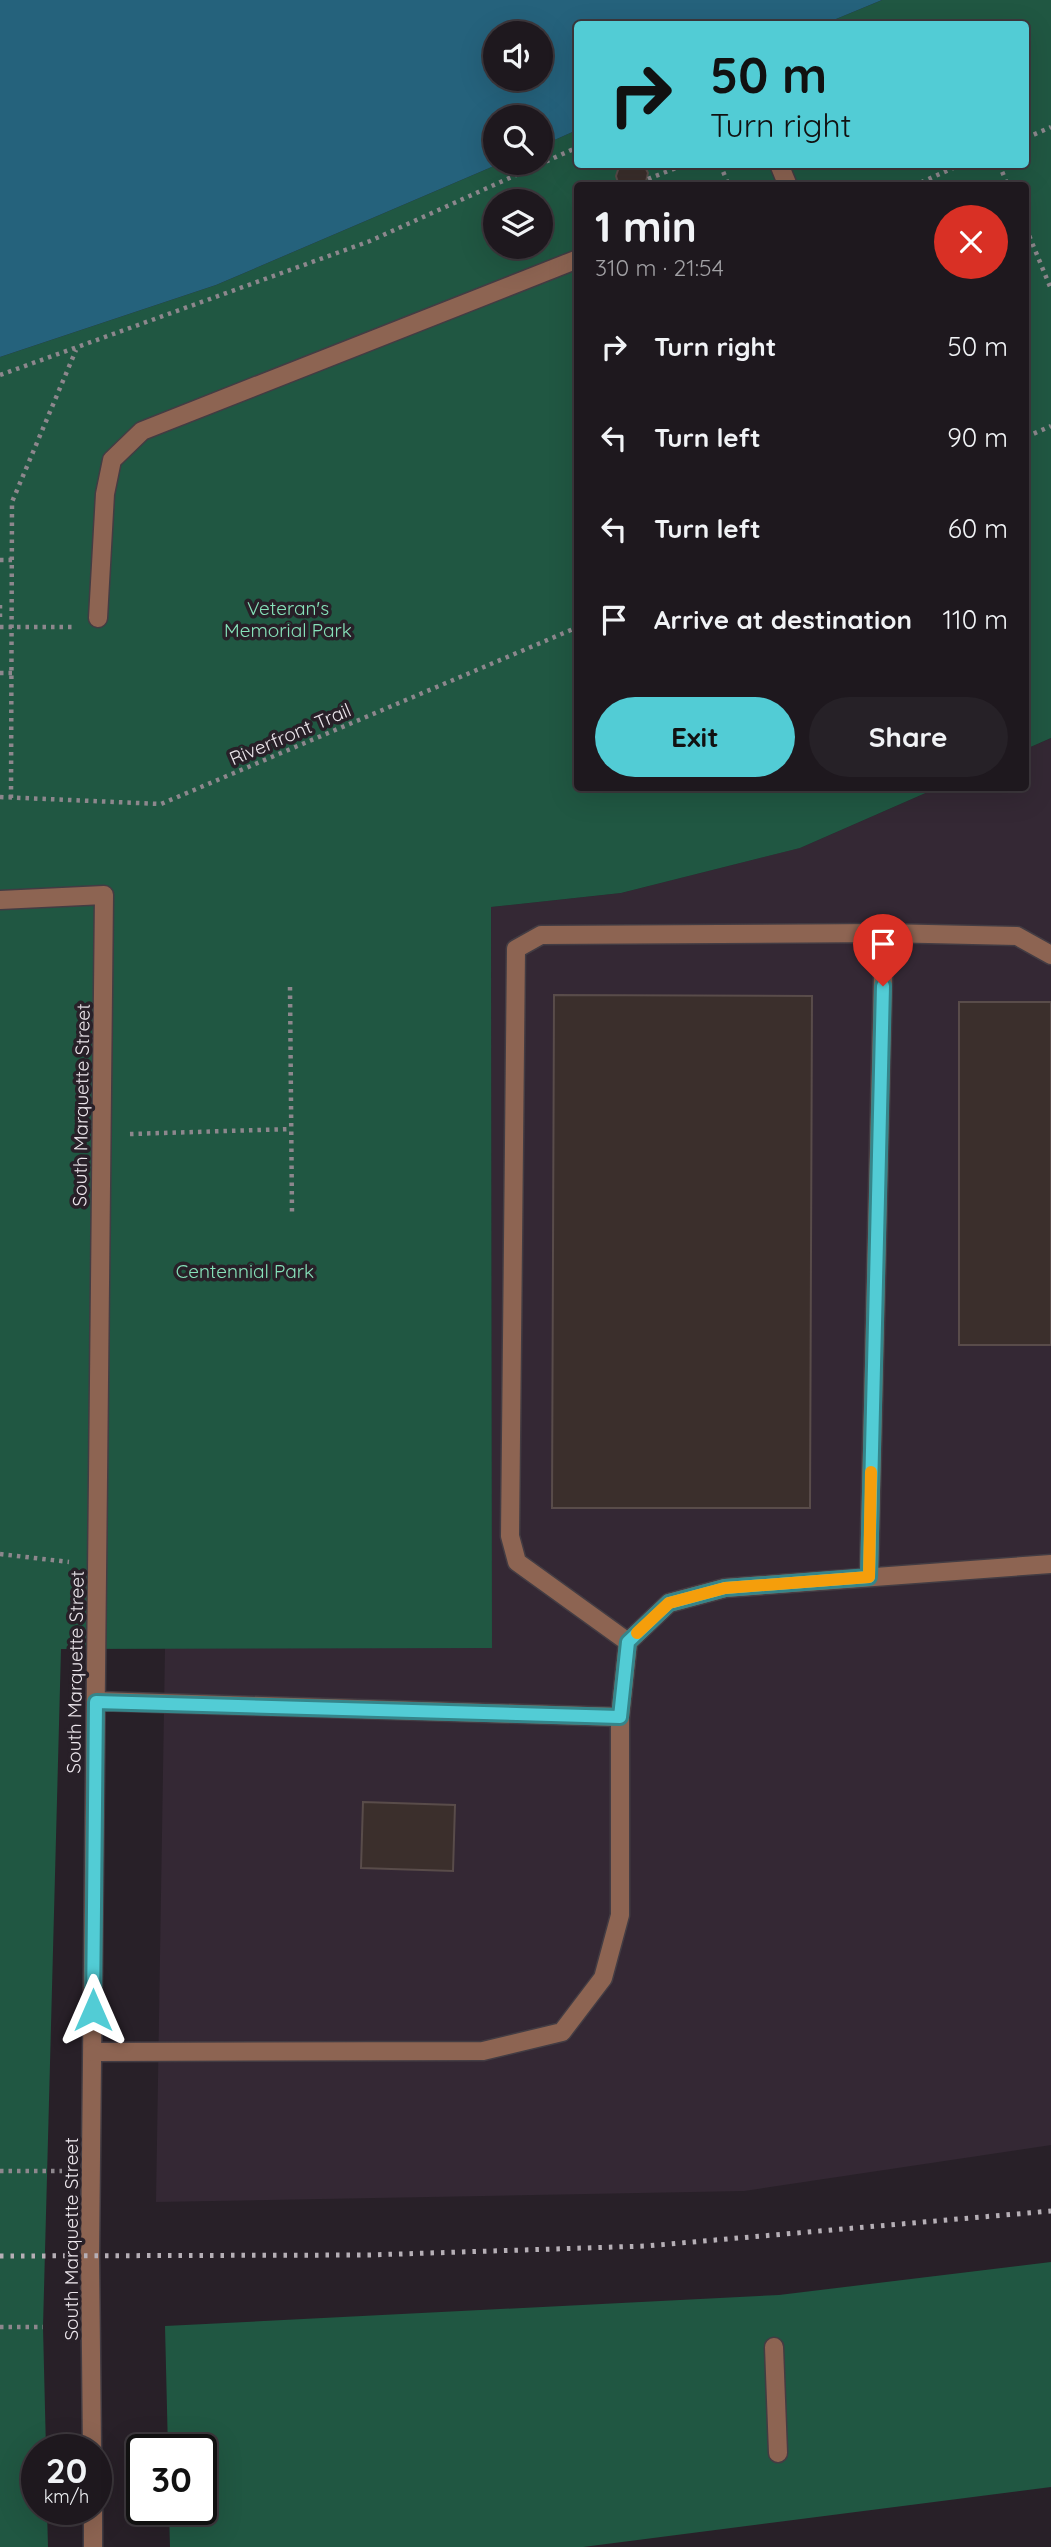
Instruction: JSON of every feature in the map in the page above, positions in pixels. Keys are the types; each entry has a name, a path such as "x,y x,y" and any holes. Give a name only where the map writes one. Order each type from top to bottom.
{"street":[{"path":"92,623 111,460 142,431 574,261"},
{"name":"South Marquette Street","path":"0,900 104,895 91,2171 92,2434"},
{"path":"628,1642 517,1562 510,1536 516,949 541,935 884,933 1017,936 1051,955"},
{"path":"869,1577 884,933"},
{"path":"93,2052 483,2051 562,2032 603,1978 620,1915 620,1717 628,1642 669,1603 725,1588 1051,1564"},
{"path":"96,1702 620,1717"},
{"path":"774,2347 779,2453"},
{"path":"93,2525 93,2547"}],"path":[{"path":"1029,137 1051,127"},
{"path":"0,375 370,241 574,148"},
{"path":"649,179 676,168"},
{"path":"922,182 953,168"},
{"path":"1029,235 1051,289"},
{"path":"11,798 12,502 77,349"},
{"path":"1029,436 1051,426"},
{"path":"0,560 12,560"},
{"path":"0,605 0,624 12,627 92,623"},
{"name":"Riverfront Trail","path":"0,797 161,804 574,629"},
{"path":"0,673 12,673"},
{"path":"290,987 292,1215"},
{"path":"101,1134 291,1129"},
{"path":"0,1553 97,1565"},
{"path":"0,2171 91,2171"},
{"path":"0,2328 43,2327"}],"shaded area":[{"path":"1051,738 1051,2145 744,2191 156,2202 165,1648 492,1647 491,907 621,893 800,848 930,791 1029,791 1029,748"}],"green space":[{"path":"882,0 1051,0 1051,738 1029,748 1029,182 574,182 574,791 930,791 800,848 621,893 491,907 492,1648 61,1649 43,2327 46,2434 21,2434 21,2525 47,2525 48,2547 0,2547 0,357 216,285 483,171 483,175 553,175 553,141 574,131 574,168 1029,168 1029,21 831,21"},
{"path":"1051,2262 1051,2487 583,2547 170,2547 169,2525 217,2525 217,2434 168,2434 165,2326 779,2295"}],"water":[{"path":"0,0 882,0 831,21 574,21 574,131 553,141 553,105 483,105 483,171 216,285 0,357"}],"building":[{"path":"619,168 646,168 648,173 646,182 618,182 616,176"},
{"path":"554,995 812,996 810,1508 552,1508"},
{"path":"959,1002 1051,1002 1051,1345 959,1345"},
{"path":"363,1802 455,1805 453,1871 361,1868"}],"railway":[{"path":"0,2256 368,2255 646,2246 1051,2211"}],"slow traffic":[{"path":"637,1633 669,1603 725,1588 869,1577 871,1472"}],"route":[{"path":"93,2010 96,1702 620,1717 628,1642 669,1603 725,1588 869,1577 883,986"}],"park label":[{"name":"Veteran's Memorial Park","path":"288,619"},
{"name":"Centennial Park","path":"245,1271"}]}
